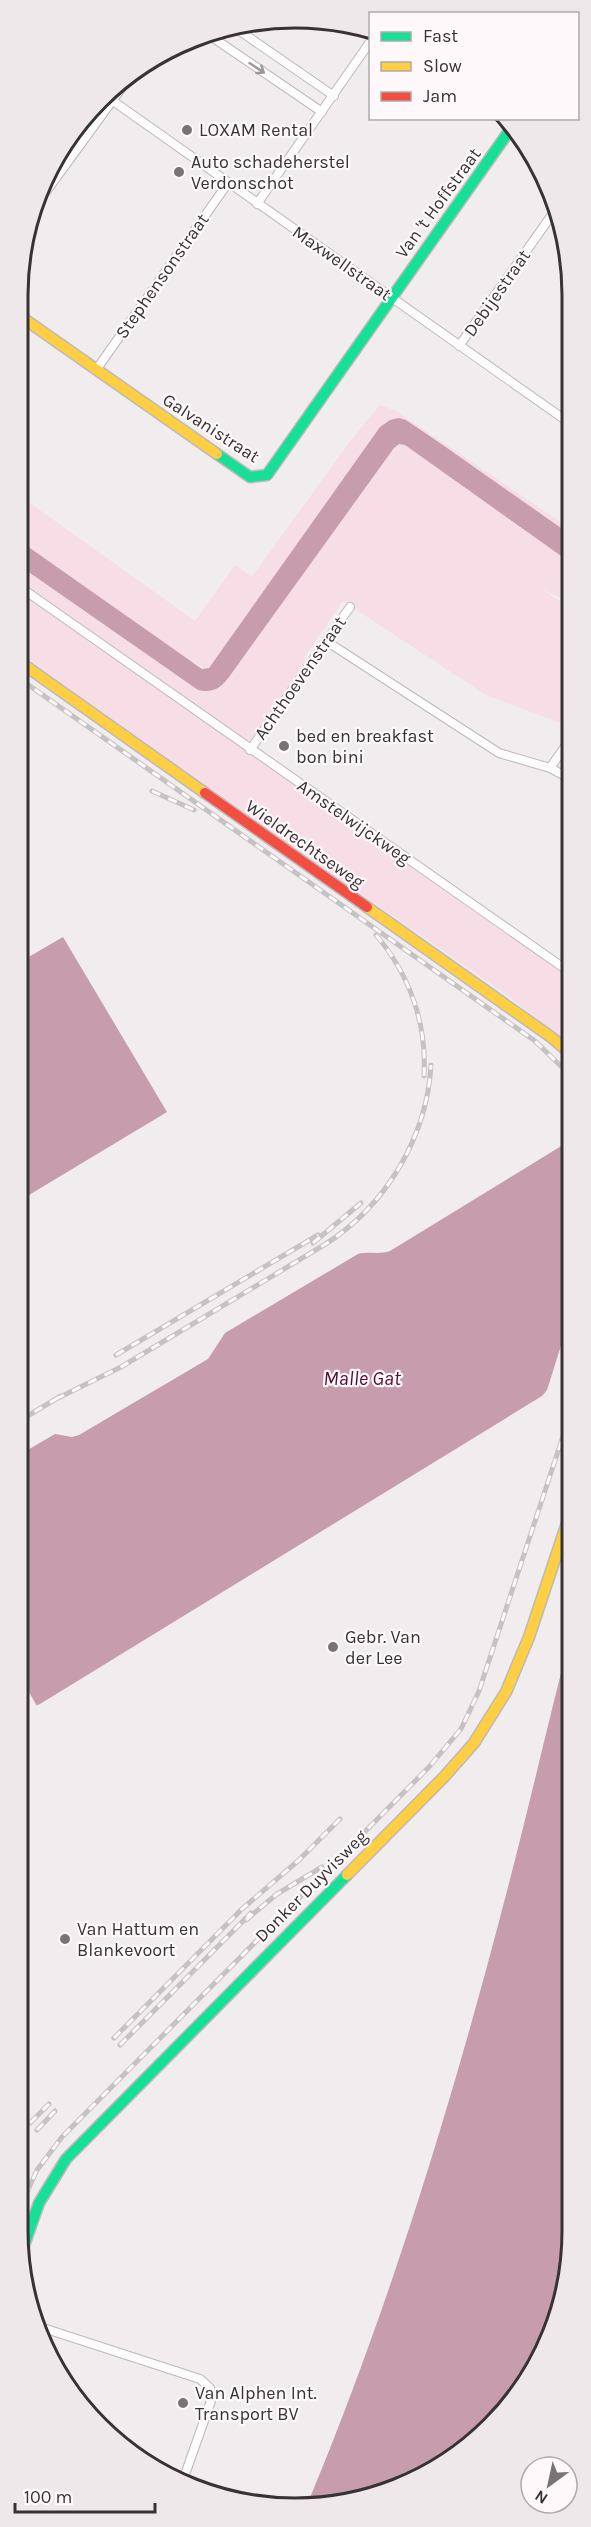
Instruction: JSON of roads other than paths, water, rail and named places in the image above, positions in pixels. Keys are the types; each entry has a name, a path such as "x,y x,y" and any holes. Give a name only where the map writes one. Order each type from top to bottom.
{"street":[{"path":"244,34 334,96"},
{"path":"217,41 322,112"},
{"path":"257,204 369,44"},
{"path":"55,180 113,101"},
{"name":"Maxwellstraat","path":"113,101 562,418"},
{"name":"Van 't Hoffstraat","path":"390,297 507,133"},
{"name":"Stephensonstraat","path":"96,370 228,183"},
{"name":"Debijestraat","path":"459,346 550,216"},
{"name":"Galvanistraat","path":"28,322 249,477 267,475 390,297"},
{"name":"Amstelwijckweg","path":"28,593 562,967"},
{"name":"Achthoevenstraat","path":"250,750 350,607"},
{"path":"326,641 499,753 550,768 562,774"},
{"name":"Wieldrechtseweg","path":"28,668 542,1030 562,1047"},
{"path":"550,768 562,751"},
{"name":"Donker Duyvisweg","path":"28,2231 46,2184 66,2159 444,1777 488,1724 520,1664 562,1538"},
{"path":"47,2329 191,2376 207,2384 211,2392 211,2401 185,2475"}],"water":[{"path":"399,418 406,420 562,529 562,557 405,445 399,444 229,677 219,687 208,691 198,690 28,572 28,547 202,669 209,668 380,427 390,420"},
{"path":"63,937 167,1112 28,1196 28,957"},
{"name":"Malle Gat","path":"562,1146 562,1342 547,1390 542,1396 28,1710 28,1450 55,1434 72,1437 79,1435 208,1359 225,1333 358,1254 390,1251"},
{"path":"562,1670 562,2249 553,2301 535,2350 518,2380 496,2408 472,2432 444,2454 398,2478 348,2493 310,2498 366,2354 418,2200 443,2122 508,1887"}],"railway":[{"path":"28,685 535,1041 562,1067"},
{"path":"152,791 194,810"},
{"path":"376,935 398,967 414,1001 423,1038 424,1076"},
{"path":"56,1399 121,1367 324,1245 346,1229 384,1190 412,1143 428,1092 431,1065"},
{"path":"313,1243 361,1203"},
{"path":"116,1355 318,1235"},
{"path":"28,1416 61,1396"},
{"path":"28,2190 37,2170 62,2137 429,1767 461,1729 479,1691 562,1439"},
{"path":"114,2038 242,1909 299,1860 340,1819"},
{"path":"246,1920 277,1894 322,1867"},
{"path":"120,2045 251,1913"},
{"path":"30,2123 49,2104"},
{"path":"37,2130 55,2111"}],"place":[{"name":"LOXAM Rental","path":"187,130"},
{"name":"Auto schadeherstel Verdonschot","path":"179,172"},
{"name":"bed en breakfast bon bini","path":"284,746"},
{"name":"Gebr. Van der Lee","path":"333,1647"},
{"name":"Van Hattum en Blankevoort","path":"65,1939"},
{"name":"Van Alphen Int. Transport BV","path":"183,2403"}]}
